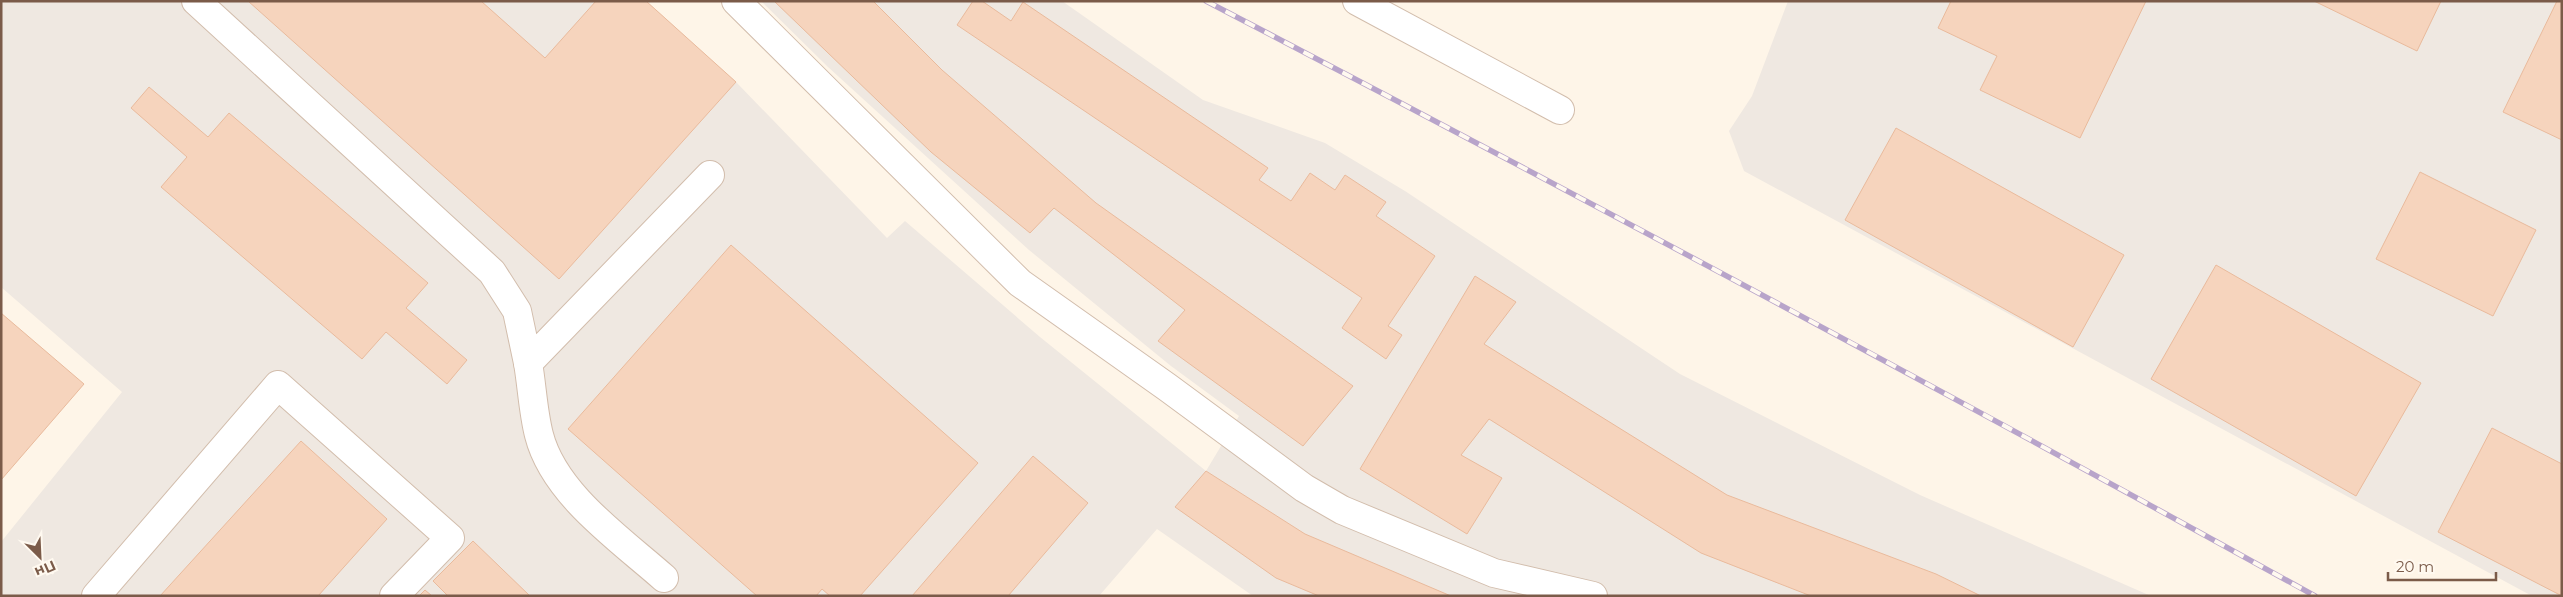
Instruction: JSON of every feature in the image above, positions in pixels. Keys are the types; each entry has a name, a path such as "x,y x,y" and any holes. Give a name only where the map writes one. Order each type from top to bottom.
{"lane":[{"path":"196,1 492,272 517,311 528,363 539,436 557,475 581,504 664,578"},
{"path":"736,1 1020,283 1168,387 1304,488 1342,510 1494,573 1593,596"},
{"path":"1356,1 1560,110"},
{"path":"528,363 710,175"},
{"path":"96,596 278,385 450,538 394,596"}],"shaded area":[{"path":"1,1 646,1 736,82 887,238 905,221 1040,337 1206,471 1239,416 1171,366 1029,250 828,67 761,1 1062,1 1203,100 1325,143 1405,191 1680,374 1920,495 2151,596 1253,596 1157,529 1099,596 1,596 1,542 122,392 1,287"},
{"path":"1788,1 2562,1 2562,596 2532,596 1744,171 1729,131 1752,96"}],"building":[{"path":"248,1 481,1 545,58 596,1 646,1 736,82 559,279"},
{"path":"774,1 873,1 942,70 1096,203 1353,386 1303,446 1158,341 1185,310 1054,208 1030,233 931,152"},
{"path":"973,1 982,1 1011,21 1023,2 1268,168 1259,180 1291,201 1310,173 1335,190 1345,175 1386,202 1376,216 1435,256 1388,326 1402,335 1386,359 1342,328 1362,298 957,25"},
{"path":"1951,1 2146,1 2080,138 1980,90 1997,56 1938,28"},
{"path":"2314,1 2441,1 2417,51"},
{"path":"2557,1 2562,1 2562,140 2503,112"},
{"path":"149,87 208,137 229,113 428,283 406,308 467,360 447,384 386,332 362,359 161,187 187,157 131,108"},
{"path":"1896,128 2124,255 2073,347 1845,220"},
{"path":"2420,172 2536,230 2493,316 2376,259"},
{"path":"731,245 978,463 860,596 830,596 822,589 816,596 757,596 568,429"},
{"path":"2216,265 2421,383 2356,496 2151,379"},
{"path":"1475,276 1516,302 1484,344 1727,495 1936,574 1981,596 1811,596 1701,553 1489,419 1461,455 1502,478 1467,534 1360,469"},
{"path":"1,313 84,384 1,480"},
{"path":"2492,428 2562,464 2562,596 2438,532"},
{"path":"301,441 387,519 318,596 160,596"},
{"path":"1033,456 1088,503 1008,596 912,596"},
{"path":"1206,471 1305,534 1451,596 1319,596 1276,578 1175,507"},
{"path":"473,541 530,596 448,596 433,581"},
{"path":"425,590 432,596 419,596"}],"railway":[{"path":"1206,1 1762,295 2315,596"}]}
